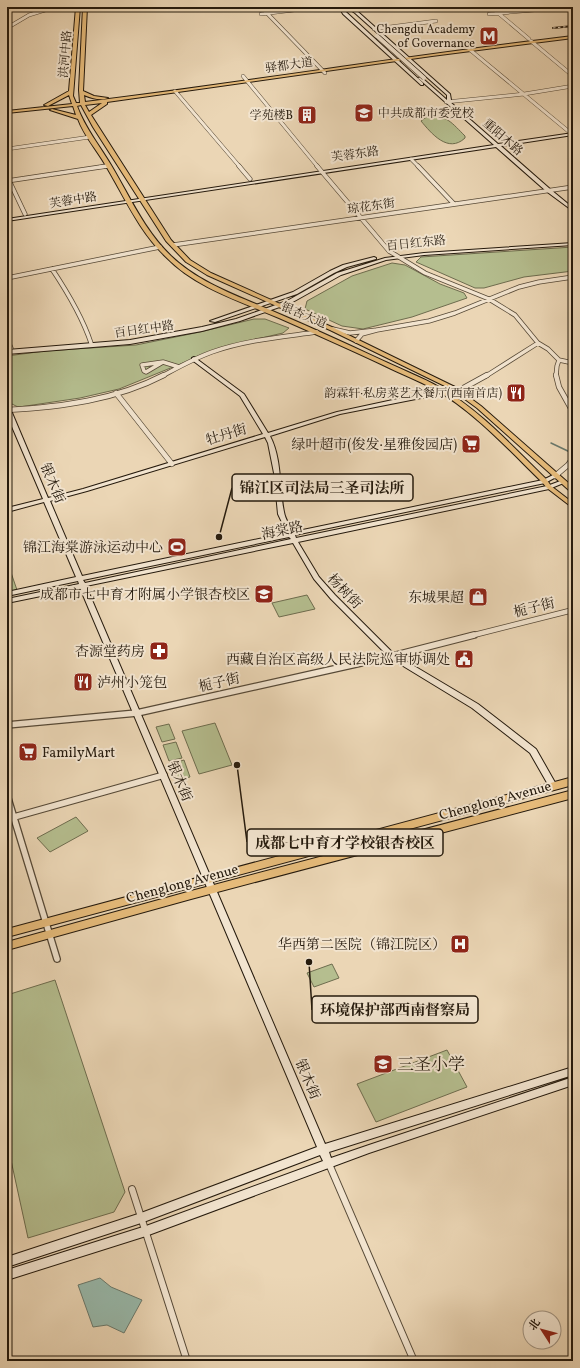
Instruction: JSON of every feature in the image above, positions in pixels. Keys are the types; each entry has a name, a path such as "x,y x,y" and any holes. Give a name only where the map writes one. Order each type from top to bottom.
{"highway":[{"name":"Chenglong Avenue","path":"7,933 573,781"},
{"name":"Chenglong Avenue","path":"7,946 212,889 572,796"}],"main road":[{"name":"洪河中路","path":"73,104 71,92 78,7"},
{"name":"洪河中路","path":"82,103 81,92 85,7"},
{"name":"驿都大道","path":"404,57 530,40 573,36"},
{"name":"驿都大道","path":"82,103 530,40"},
{"name":"驿都大道","path":"7,110 114,100 245,79"},
{"path":"46,105 71,92"},
{"path":"81,92 96,98 109,98"},
{"path":"88,115 100,105 114,100"},
{"name":"银杏大道","path":"82,103 88,115 172,245 188,261 209,274 332,329 455,389 485,412 573,491"},
{"name":"驿都大道","path":"7,110 46,105 73,104"},
{"name":"银杏大道","path":"73,104 79,118 109,166 127,200 168,256 188,272 214,287 264,311 317,332 428,383 441,391 464,406 499,437 547,484 573,506"},
{"path":"41,108 69,114 79,118"}],"street":[{"path":"7,28 29,15 55,7"},
{"path":"261,7 322,70"},
{"path":"261,14 319,7"},
{"path":"342,7 375,36"},
{"path":"342,7 344,13 439,99 448,101 524,94 573,86"},
{"path":"347,7 375,36"},
{"path":"347,7 356,12 404,57 449,95 448,101"},
{"path":"491,7 573,76"},
{"path":"489,14 569,7"},
{"path":"374,29 436,21"},
{"name":"重阳木路","path":"375,36 573,210"},
{"path":"468,49 572,133"},
{"path":"245,79 321,171 393,254 425,273 489,299 515,315 538,343 548,349 559,360 573,363"},
{"path":"175,91 250,180"},
{"name":"芙蓉东路","path":"141,198 572,133"},
{"path":"7,149 90,137"},
{"name":"芙蓉东路","path":"141,198 250,180 411,158 499,144"},
{"path":"411,158 454,204"},
{"path":"8,181 109,166"},
{"path":"7,176 8,181 25,214"},
{"name":"琼花东街","path":"172,245 573,187"},
{"name":"重阳木路","path":"550,190 573,205"},
{"name":"芙蓉中路","path":"7,216 141,198"},
{"name":"芙蓉中路","path":"7,220 127,200"},
{"name":"百日红东路","path":"270,301 295,293 345,266 364,260 393,254 415,251 573,241"},
{"name":"百日红东路","path":"280,305 302,296 344,273 362,266 399,257 573,244"},
{"path":"7,278 160,247"},
{"path":"52,269 73,300 85,322 91,343"},
{"path":"332,329 350,333 402,327 444,317 520,286 551,279 573,277"},
{"name":"百日红中路","path":"8,350 91,343 168,333 206,324 270,301"},
{"name":"百日红中路","path":"8,350 108,344 156,338 202,329 280,305"},
{"path":"356,342 362,334 377,330"},
{"path":"7,410 37,409 85,401 144,384 211,352 253,341 317,332"},
{"path":"7,339 8,350"},
{"path":"455,389 485,376 538,343"},
{"name":"杨树街","path":"194,359 242,395 266,434 271,443 277,473 282,514 292,537 316,578 392,656 450,690 508,731 533,751 553,786"},
{"path":"559,360 556,379 573,412"},
{"path":"154,365 163,362 179,367"},
{"name":"牡丹街","path":"7,510 93,488 266,434 339,413 455,389"},
{"path":"116,393 172,464"},
{"name":"银木街","path":"7,410 330,1164"},
{"path":"555,476 568,465 573,458"},
{"name":"海棠路","path":"547,484 555,476"},
{"name":"海棠路","path":"7,601 81,582 547,484 563,482"},
{"name":"海棠路","path":"7,594 81,582"},
{"name":"栀子街","path":"7,725 137,713 392,656 573,610"},
{"path":"10,818 164,775"},
{"path":"7,796 10,818 58,959"},
{"path":"7,1262 141,1218 324,1149 573,1071"},
{"path":"7,1275 146,1231 368,1149 573,1081"},
{"path":"330,1164 414,1361"},
{"path":"132,1189 187,1361"}],"green space":[{"path":"428,116 444,118 457,128 465,136 465,138 452,144 440,140 421,121"},
{"path":"573,247 573,271 524,277 484,288 475,288 416,262 421,257"},
{"path":"392,263 405,265 440,284 464,293 467,298 412,317 363,329 342,326 305,309 307,301 352,276"},
{"path":"254,319 265,319 289,328 283,333 222,347 119,389 80,398 18,407 10,403 7,395 7,356 45,351 136,345"},
{"path":"7,561 17,590 7,592"},
{"path":"307,595 315,609 279,617 272,603"},
{"path":"215,723 232,765 199,774 182,731"},
{"path":"169,724 175,739 162,742 156,727"},
{"path":"176,742 182,758 169,761 163,745"},
{"path":"184,760 190,777 177,780 171,764"},
{"path":"76,817 88,831 50,852 37,838"},
{"path":"332,964 339,978 314,987 307,973"},
{"path":"55,980 125,1192 114,1212 28,1238 7,1142 7,995"},
{"path":"447,1050 467,1087 376,1122 357,1084"}],"shaded area":[{"path":"100,1278 111,1287 142,1300 124,1333 107,1325 93,1327 78,1285"}],"waterway":[{"path":"551,443 572,453"}],"railway":[{"path":"553,28 573,26"}],"place":[{"name":"Chengdu Academy of Governance","path":"489,36"},
{"name":"中共成都市委党校","path":"364,113"},
{"name":"学苑楼B","path":"307,115"},
{"name":"韵霖轩·私房菜艺术餐厅(西南首店)","path":"516,393"},
{"name":"绿叶超市(俊发·星雅俊园店)","path":"471,444"},
{"name":"锦江区司法局三圣司法所","path":"219,537"},
{"name":"锦江海棠游泳运动中心","path":"177,547"},
{"name":"成都市七中育才附属小学银杏校区","path":"264,594"},
{"name":"东城果超","path":"478,597"},
{"name":"杏源堂药房","path":"159,651"},
{"name":"西藏自治区高级人民法院巡审协调处","path":"464,659"},
{"name":"泸州小笼包","path":"83,682"},
{"name":"FamilyMart","path":"28,752"},
{"name":"成都七中育才学校银杏校区","path":"237,765"},
{"name":"华西第二医院（锦江院区）","path":"460,944"},
{"name":"环境保护部西南督察局","path":"309,962"},
{"name":"三圣小学","path":"383,1064"}]}
